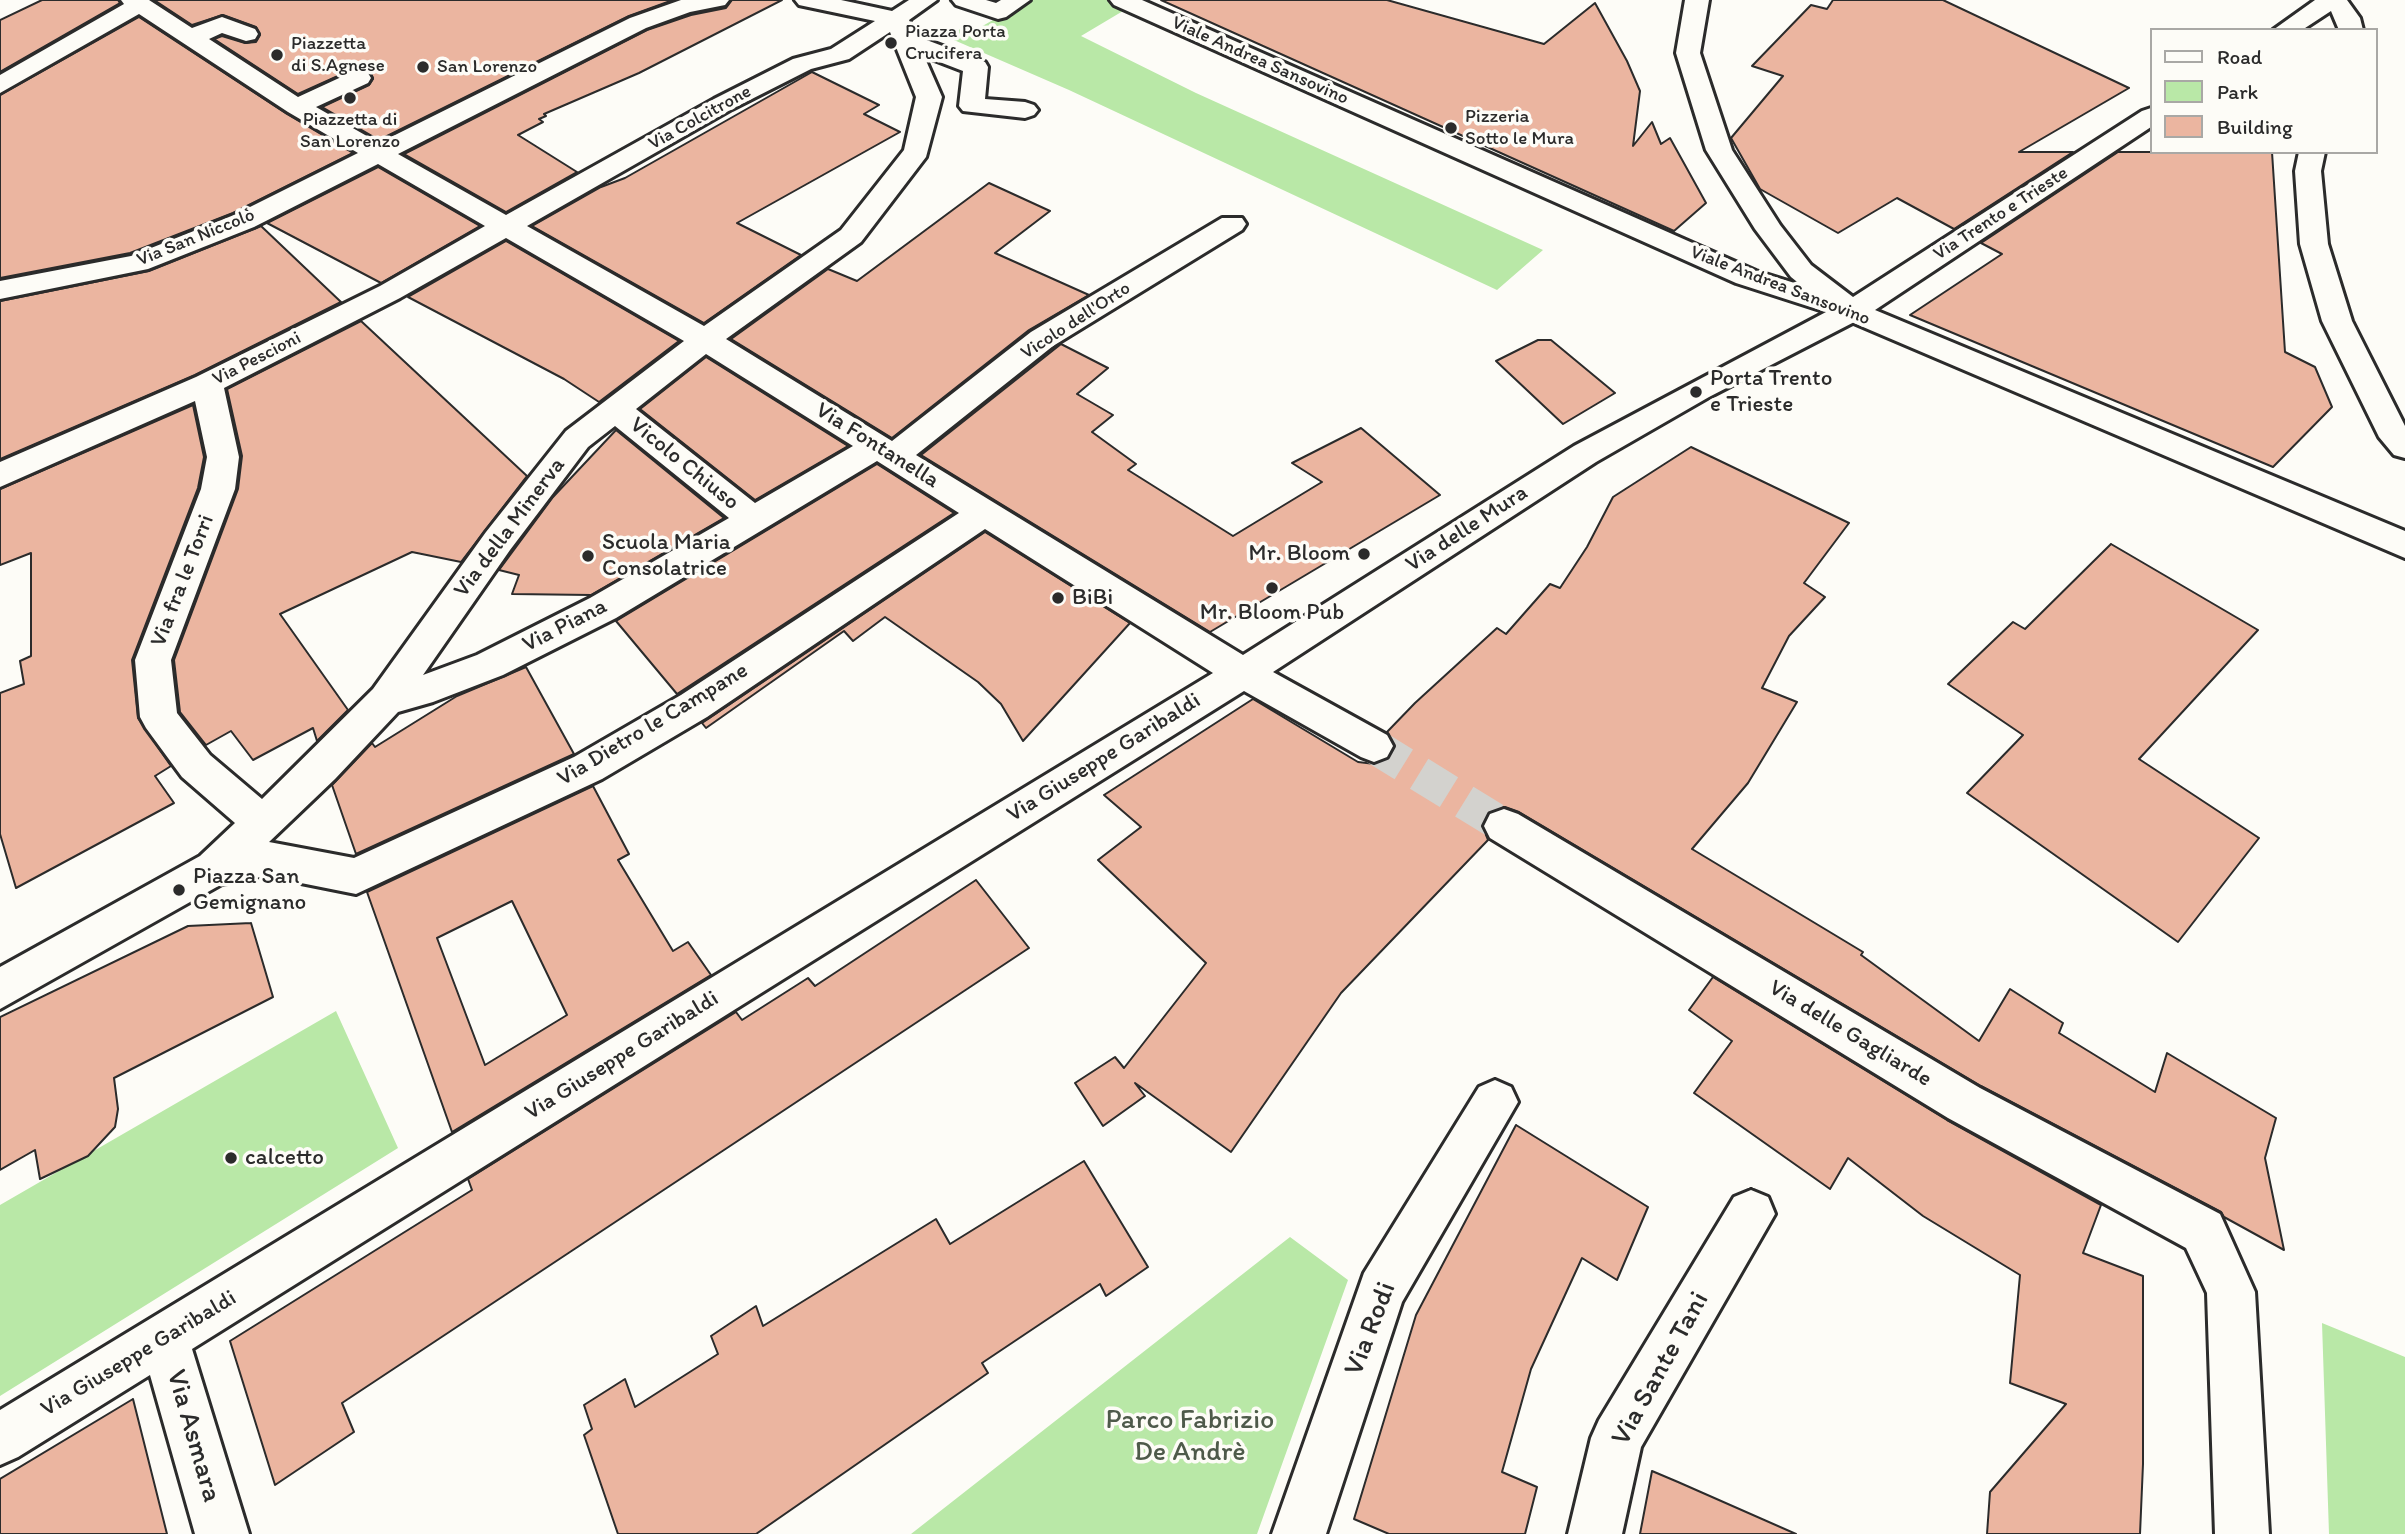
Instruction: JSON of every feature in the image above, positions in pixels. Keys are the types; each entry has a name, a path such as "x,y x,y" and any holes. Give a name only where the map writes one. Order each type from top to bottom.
{"street":[{"name":"Via San Niccolò","path":"0,290 138,263 244,221 380,152 632,15 717,0"},
{"path":"807,0 901,29 976,67 972,106 1025,110"},
{"name":"Via Colcitrone","path":"506,227 723,104 802,64 840,54 901,29 925,0"},
{"path":"964,0 1008,6"},
{"name":"Viale Andrea Sansovino","path":"1122,0 1746,277 1852,311 2405,545"},
{"path":"1697,0 1688,53 1718,150 1769,229 1801,271 1852,311"},
{"path":"2288,28 2333,0 2348,18 2350,28"},
{"path":"0,85 136,2"},
{"name":"Via Fontanella","path":"136,2 297,107 705,340 1243,673"},
{"path":"976,24 1008,6"},
{"path":"192,37 222,24 246,34"},
{"name":"Via della Minerva","path":"0,989 214,867 387,700 498,541 577,439 705,340 851,236 917,151 929,97 901,29"},
{"path":"297,107 359,78"},
{"name":"Via Trento e Trieste","path":"1852,311 2150,117"},
{"path":"2312,154 2308,171 2314,244 2337,321 2390,429 2405,447"},
{"name":"Vicolo dell'Orto","path":"886,451 1042,339 1232,224"},
{"name":"Via Pescioni","path":"0,475 207,384 390,292 506,227"},
{"name":"Via delle Mura","path":"1243,673 1586,454 1700,390 1852,311"},
{"name":"Via fra le Torri","path":"207,384 223,457 218,489 153,660 159,716 196,766 262,823"},
{"name":"Vicolo Chiuso","path":"615,409 754,519"},
{"name":"Via Piana","path":"387,700 420,692 490,665 603,608 754,519 886,451"},
{"name":"Via Dietro le Campane","path":"214,867 266,859 356,876 588,768 694,706 984,513"},
{"path":"1243,673 1374,746"},
{"name":"Via Giuseppe Garibaldi","path":"0,1439 1243,673"},
{"name":"Via delle Gagliarde","path":"1504,826 1964,1103 2203,1231 2231,1292 2242,1534"},
{"name":"Via Rodi","path":"1299,1534 1381,1290 1495,1102"},
{"name":"Via Sante Tani","path":"1595,1534 1617,1438 1751,1214"},
{"name":"Via Asmara","path":"164,1339 222,1534"}],"green space":[{"path":"1028,0 1109,0 1128,8 1081,36 1196,93 1543,250 1497,290 1069,90 947,37 962,28 972,32"},
{"name":"calcetto","path":"336,1011 398,1148 0,1396 0,1205"},
{"name":"Parco Fabrizio De Andrè","path":"1290,1237 1348,1280 1257,1534 911,1534"},
{"path":"2322,1323 2405,1357 2405,1534 2329,1534"}],"building":[{"path":"42,0 118,0 120,3 0,72 0,20"},
{"path":"154,0 673,0 629,16 379,140 322,107 369,85 373,79 370,72 349,71 298,94 214,39 222,36 245,43 256,42 260,35 256,27 223,15 192,25"},
{"path":"732,0 782,0 639,73 544,114 546,116 539,119 543,122 518,135 577,172 506,212 404,154 647,30 691,15 726,8"},
{"path":"1161,0 1387,0 1544,44 1595,3 1640,91 1633,146 1652,122 1661,144 1670,138 1706,203 1674,231"},
{"path":"1833,0 1943,0 2129,88 2019,152 2073,152 1954,229 1897,198 1838,233 1760,189 1731,138 1783,76 1752,66 1811,5 1827,9"},
{"path":"139,17 287,114 353,153 233,213 130,253 0,278 0,95"},
{"path":"812,72 879,105 864,114 900,132 737,223 801,255 704,323 532,226 601,187 625,178"},
{"path":"2118,152 2272,154 2285,352 2315,367 2332,407 2273,467 1910,315 2002,254 1981,243"},
{"path":"378,167 480,226 381,283 267,223"},
{"path":"989,183 1050,211 995,253 1089,295 1029,330 892,438 731,339 828,269 857,281"},
{"path":"261,226 341,302 195,375 0,459 0,301 149,271"},
{"path":"506,241 679,341 599,402 564,379 408,297"},
{"path":"361,321 527,476 461,562 412,552 280,614 348,710 317,741 313,728 253,760 231,731 206,745 180,712 174,660 238,489 242,456 227,389"},
{"path":"1538,340 1551,340 1615,393 1563,424 1496,361"},
{"path":"1061,344 1108,368 1077,394 1113,415 1092,432 1136,464 1128,470 1233,536 1322,482 1292,463 1361,428 1440,495 1210,632 921,455"},
{"path":"706,357 848,446 755,500 640,409"},
{"path":"193,405 204,457 198,488 132,660 138,718 171,766 155,776 174,803 16,888 0,834 0,693 24,684 20,661 31,656 31,553 0,565 0,489"},
{"name":"Scuola Maria Consolatrice","path":"616,430 724,518 591,595 512,594 519,575 499,570 553,497"},
{"path":"1691,447 1849,523 1804,583 1825,597 1789,636 1762,688 1797,702 1748,783 1692,849 1863,952 1861,955 1979,1041 2010,989 2063,1023 2059,1033 2155,1092 2167,1053 2276,1118 2265,1158 2284,1250 2224,1217 2221,1212 1981,1086 1519,812 1505,807 1489,812 1482,825 1488,840 1341,993 1231,1152 1135,1083 1145,1096 1103,1126 1075,1083 1115,1057 1124,1068 1206,963 1098,860 1141,827 1104,795 1253,699 1358,762 1375,764 1388,759 1395,745 1387,732 1415,703 1497,628 1506,634 1550,584 1560,588 1587,547 1613,497"},
{"path":"877,464 954,513 677,694 616,621"},
{"path":"985,532 1130,623 1023,741 1001,704 978,682 885,617 853,641 844,631 706,728 702,723"},
{"path":"2111,544 2258,630 2139,759 2259,838 2178,942 1967,793 2023,735 1948,684 2013,622 2025,629"},
{"path":"526,667 574,754 356,854 332,785 372,743 375,747 457,696"},
{"path":"593,786 629,854 618,860 673,951 688,942 711,975 452,1132 367,892","holes":["512,901 567,1015 485,1065 437,938"]},
{"path":"976,880 1029,948 342,1403 354,1432 275,1485 230,1341 472,1190 468,1179 736,1012 742,1020 808,978 815,986"},
{"path":"251,923 273,997 114,1078 118,1109 115,1127 88,1156 40,1179 35,1150 0,1170 0,1017 188,926"},
{"path":"1713,977 1947,1120 2101,1205 2083,1253 2143,1276 2143,1464 2140,1534 1987,1534 1990,1492 2066,1404 2010,1383 2020,1275 1923,1216 1848,1158 1830,1189 1694,1093 1732,1041 1689,1010"},
{"path":"1516,1125 1648,1207 1617,1280 1582,1258 1531,1369 1502,1472 1537,1487 1525,1534 1389,1534 1354,1519 1416,1315"},
{"path":"1084,1161 1148,1267 1106,1296 1100,1284 982,1363 988,1373 756,1534 618,1534 584,1435 592,1429 584,1405 625,1379 635,1407 718,1354 711,1336 756,1306 763,1326 936,1219 950,1244"},
{"path":"133,1399 167,1534 0,1534 0,1479"},
{"path":"1652,1471 1678,1482 1796,1534 1640,1534"}],"tunnel":[{"path":"1374,746 1504,826"}],"place":[{"name":"Piazza Porta Crucifera","path":"891,43"},
{"name":"Piazzetta di S.Agnese","path":"277,55"},
{"name":"San Lorenzo","path":"423,67"},
{"name":"Piazzetta di San Lorenzo","path":"350,98"},
{"name":"Pizzeria Sotto le Mura","path":"1451,128"},
{"name":"Porta Trento e Trieste","path":"1696,392"},
{"name":"Mr. Bloom","path":"1364,554"},
{"name":"Scuola Maria Consolatrice","path":"588,556"},
{"name":"Mr. Bloom Pub","path":"1272,588"},
{"name":"BiBi","path":"1058,598"},
{"name":"Piazza San Gemignano","path":"179,890"},
{"name":"calcetto","path":"231,1158"}]}
